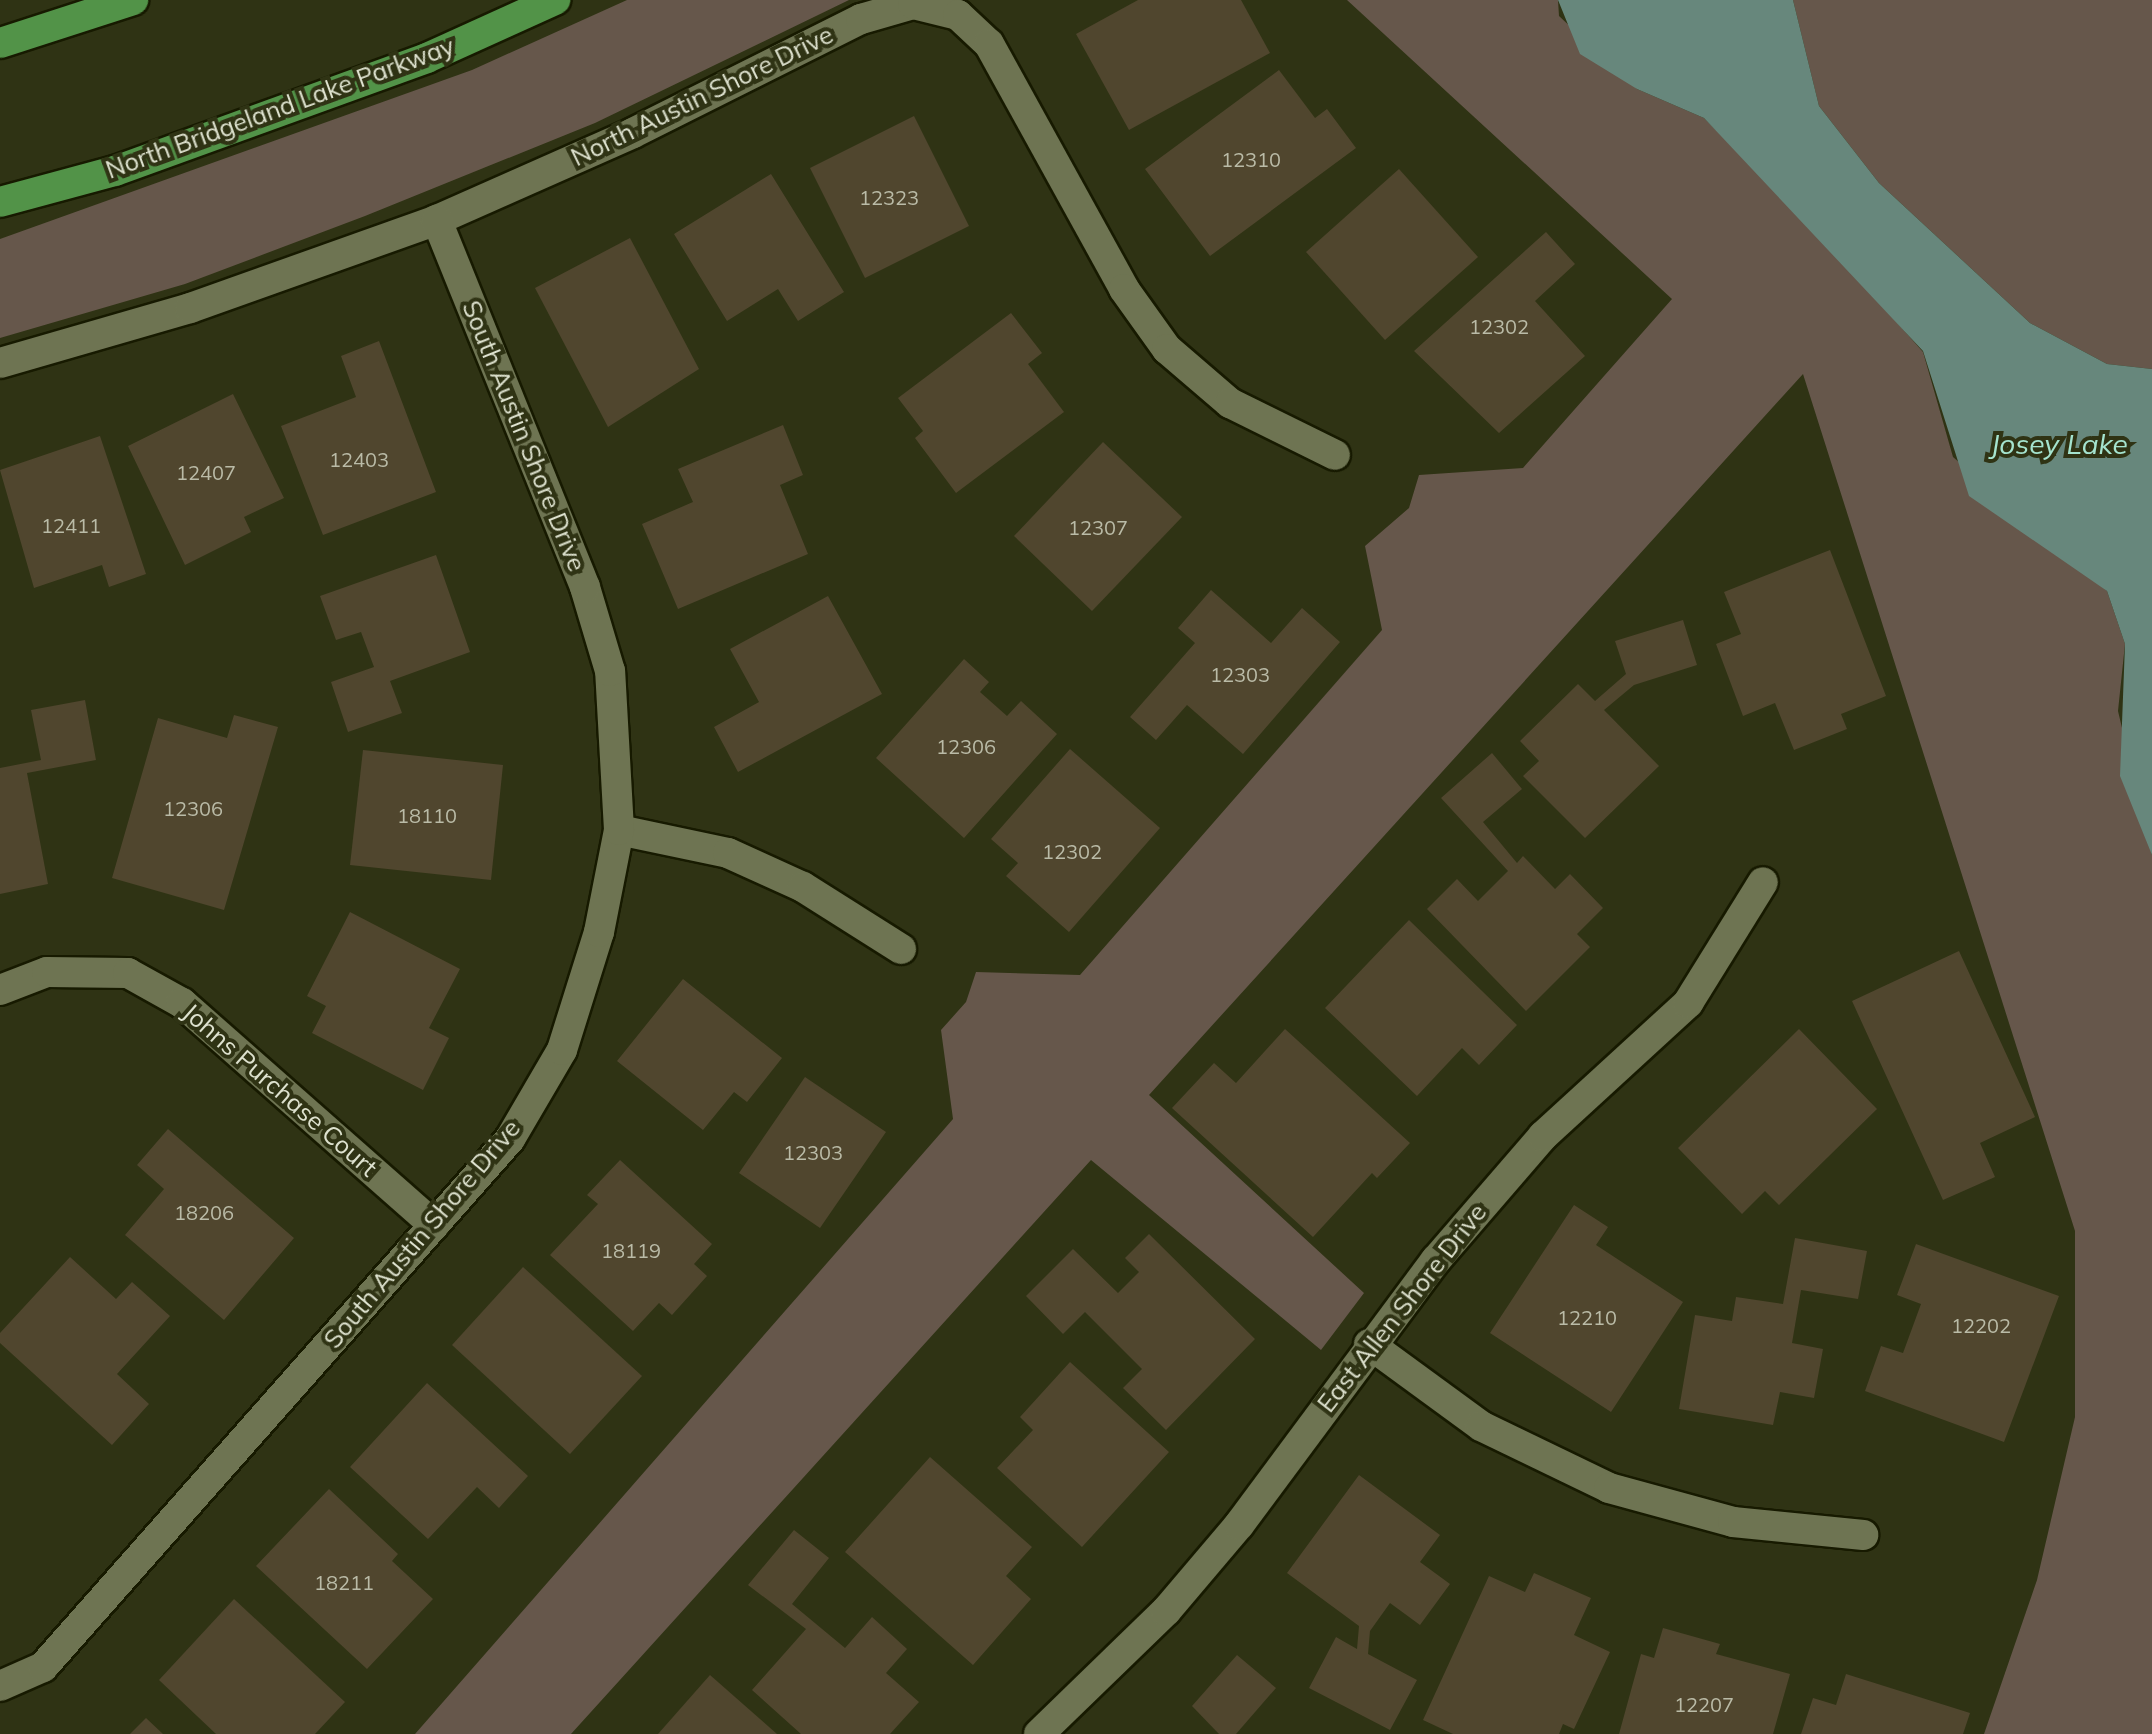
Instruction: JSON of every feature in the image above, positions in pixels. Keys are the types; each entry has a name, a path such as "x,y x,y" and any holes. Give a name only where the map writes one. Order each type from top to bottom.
{"main road":[{"path":"0,43 133,0"},
{"name":"North Bridgeland Lake Parkway","path":"0,202 115,171 409,64 555,0"}],"street":[{"name":"North Austin Shore Drive","path":"0,363 190,308 437,220 633,133 861,19 913,4 958,16 989,44 1124,289 1167,349 1230,403 1335,455"},
{"name":"South Austin Shore Drive","path":"0,1686 43,1667 510,1139 562,1050 600,932 618,830 610,671 585,588 437,220"},
{"path":"618,830 728,853 804,887 901,949"},
{"name":"East Allen Shore Drive","path":"1039,1734 1166,1611 1239,1525 1369,1344 1543,1136 1688,1003 1763,882"},
{"name":"Johns Purchase Court","path":"0,990 47,972 128,972 182,1003 434,1225"},
{"path":"1369,1344 1481,1426 1609,1488 1733,1522 1863,1536"}],"shaded area":[{"path":"627,0 849,0 595,123 365,216 185,284 0,338 0,239 472,70"},
{"path":"1347,0 1558,0 1559,16 1637,89 1704,118 1825,241 1923,352 1953,457 2107,591 2125,644 2118,711 2152,855 2152,1734 1984,1734 2037,1580 2075,1417 2075,1231 1803,374 1149,1095 1364,1293 1321,1350 1091,1160 571,1734 415,1734 953,1119 941,1030 966,1002 976,972 1080,975 1382,630 1365,546 1409,508 1419,475 1523,468 1672,299"},
{"path":"1793,0 2152,0 2152,369 2107,364 2030,323 1879,183 1819,106"}],"water":[{"name":"Josey Lake","path":"1558,0 1793,0 1819,106 1879,183 2030,323 2107,364 2152,369 2152,855 2120,776 2125,644 2107,591 1969,496 1923,351 1704,118 1637,89 1580,54"}],"building":[{"path":"1138,0 1241,0 1270,53 1129,130 1076,34"},
{"path":"1279,70 1315,118 1327,109 1356,148 1210,256 1145,169"},
{"path":"914,116 969,226 865,278 810,168"},
{"path":"1399,169 1478,257 1385,340 1306,252"},
{"path":"771,174 844,292 798,321 778,289 727,321 674,234"},
{"path":"1546,232 1575,264 1535,301 1585,356 1499,433 1414,351"},
{"path":"630,238 699,369 608,427 535,288"},
{"path":"1011,313 1042,353 1028,364 1064,412 956,493 915,438 923,431 898,398"},
{"path":"379,341 436,492 323,535 281,426 356,397 341,356"},
{"path":"233,394 284,498 244,517 251,532 185,565 128,446"},
{"path":"783,425 803,475 780,485 808,554 678,609 642,524 693,502 678,469"},
{"path":"100,436 146,574 109,587 102,565 34,588 0,470"},
{"path":"1103,442 1182,517 1092,611 1014,536"},
{"path":"1830,550 1886,696 1841,714 1847,729 1794,750 1775,703 1743,716 1716,644 1741,634 1724,592"},
{"path":"436,555 470,652 390,681 402,713 348,732 331,682 374,667 361,632 336,640 320,596"},
{"path":"1211,590 1271,643 1302,608 1340,642 1243,754 1187,705 1156,740 1130,717 1195,643 1178,628"},
{"path":"828,596 882,694 738,772 714,727 759,702 730,649"},
{"path":"1683,620 1697,665 1634,685 1604,710 1659,766 1585,838 1523,776 1539,761 1520,741 1578,684 1595,701 1626,674 1615,641"},
{"path":"964,659 989,682 980,692 1007,716 1021,701 1057,734 964,838 876,758"},
{"path":"85,700 96,760 27,773 48,884 0,894 0,768 41,760 31,710"},
{"path":"234,715 278,727 224,910 112,878 158,718 227,738"},
{"path":"1070,749 1160,828 1069,932 1006,876 1018,863 991,839"},
{"path":"363,750 503,765 491,880 350,865"},
{"path":"1492,753 1522,789 1483,822 1517,863 1523,856 1555,889 1570,874 1603,908 1577,934 1590,947 1526,1011 1427,909 1457,879 1478,901 1508,871 1441,798"},
{"path":"350,912 460,969 429,1028 449,1038 423,1090 312,1033 326,1006 307,996"},
{"path":"1409,920 1517,1025 1479,1065 1462,1048 1417,1096 1325,1008"},
{"path":"1959,951 2035,1117 1980,1143 1995,1177 1943,1200 1852,1001"},
{"path":"683,979 782,1058 747,1102 734,1092 703,1130 617,1061"},
{"path":"1285,1029 1410,1143 1377,1178 1372,1173 1313,1237 1172,1108 1214,1063 1236,1083"},
{"path":"1799,1029 1877,1109 1779,1205 1765,1191 1742,1214 1678,1148"},
{"path":"805,1077 886,1132 820,1228 739,1173"},
{"path":"168,1129 294,1238 224,1320 125,1235 164,1189 137,1165"},
{"path":"620,1160 712,1244 694,1264 707,1276 672,1315 659,1303 633,1331 550,1255 598,1204 587,1195"},
{"path":"1574,1205 1608,1227 1596,1245 1683,1302 1611,1412 1490,1333"},
{"path":"1149,1234 1255,1339 1166,1430 1123,1388 1142,1369 1085,1312 1063,1334 1026,1296 1073,1249 1118,1293 1139,1272 1125,1258"},
{"path":"1795,1238 1867,1251 1858,1299 1801,1290 1792,1343 1823,1349 1814,1398 1780,1392 1773,1425 1679,1409 1695,1315 1732,1321 1736,1297 1783,1304"},
{"path":"1916,1244 2059,1296 2004,1442 1865,1391 1881,1346 1903,1353 1921,1304 1897,1295"},
{"path":"70,1257 116,1299 132,1282 170,1316 117,1374 149,1404 112,1445 0,1343 0,1333"},
{"path":"523,1267 642,1376 570,1454 452,1345"},
{"path":"1070,1362 1169,1452 1082,1547 997,1468 1033,1430 1020,1417"},
{"path":"427,1383 528,1476 499,1508 477,1487 428,1539 350,1467"},
{"path":"930,1457 1032,1547 1006,1576 1031,1599 973,1665 845,1552"},
{"path":"1359,1475 1440,1535 1420,1562 1450,1584 1420,1625 1390,1603 1370,1631 1368,1654 1417,1680 1390,1730 1309,1688 1336,1637 1357,1649 1359,1626 1287,1573"},
{"path":"329,1489 398,1554 392,1561 433,1599 367,1669 256,1566"},
{"path":"794,1530 829,1558 792,1604 845,1648 872,1617 907,1649 886,1673 919,1702 890,1734 801,1734 752,1690 806,1629 748,1585"},
{"path":"1534,1573 1591,1598 1574,1635 1610,1652 1574,1729 1563,1724 1559,1734 1453,1734 1423,1720 1489,1576 1525,1592"},
{"path":"234,1599 345,1702 315,1734 216,1734 159,1680"},
{"path":"1663,1628 1720,1644 1716,1654 1790,1674 1773,1734 1619,1734 1641,1654 1654,1658"},
{"path":"1237,1655 1276,1688 1236,1734 1219,1734 1192,1706"},
{"path":"1846,1674 1970,1713 1963,1734 1801,1734 1813,1698 1836,1705"},
{"path":"710,1675 777,1734 658,1734"},
{"path":"146,1718 163,1734 130,1734"}]}
